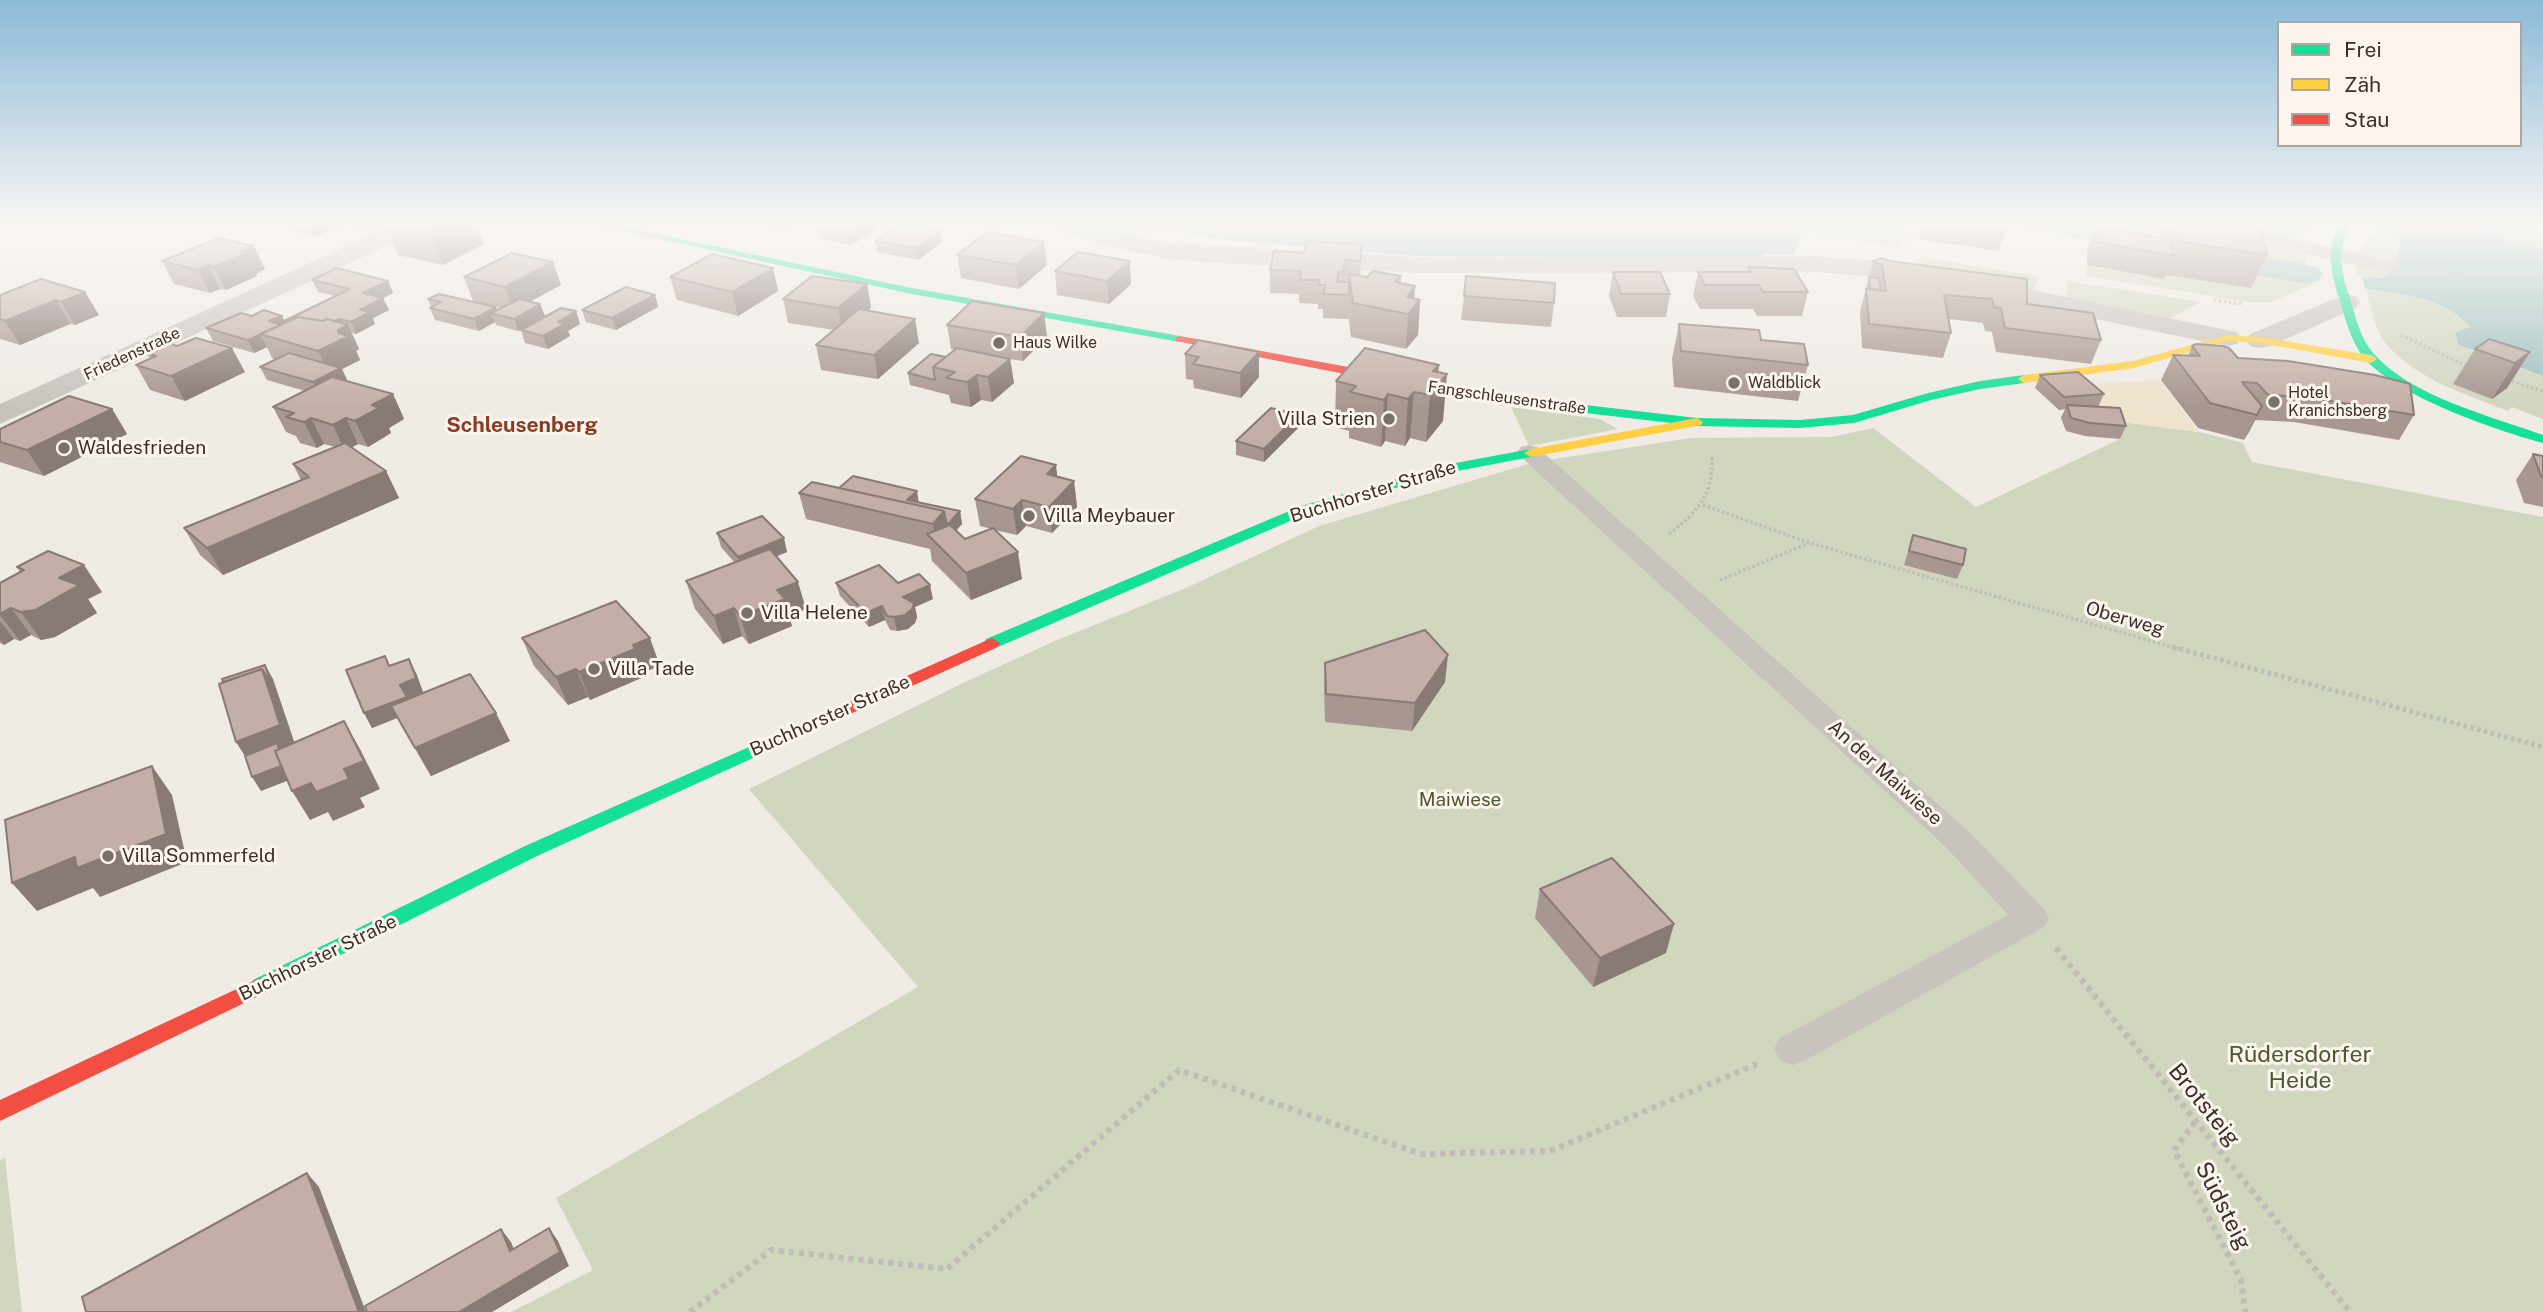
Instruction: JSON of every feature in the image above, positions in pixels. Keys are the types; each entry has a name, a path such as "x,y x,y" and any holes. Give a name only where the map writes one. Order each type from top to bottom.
{"street":[{"name":"Friedenstraße","path":"0,415 284,284"},
{"name":"Fangschleusenstraße","path":"880,284 1291,359 1474,396 1697,422 1800,424 1854,419 1980,385 2134,365 2227,338 2260,340 2371,359"},
{"path":"1965,284 2227,338"},
{"path":"2340,284 2371,359 2388,374 2450,403 2543,439"},
{"path":"2260,340 2344,297"},
{"name":"Buchhorster Straße","path":"0,1111 379,929 531,851 1043,620 1306,509 1450,468 1697,422"}],"lane":[{"name":"An der Maiwiese","path":"1529,452 1957,839 2032,918"},
{"path":"1793,1049 2032,918"}],"path":[{"path":"2396,332 2471,368"},
{"path":"2507,379 2543,391"},
{"path":"1643,553 1703,505 1711,490 1714,472 1712,452"},
{"name":"Oberweg","path":"1703,505 1810,543 2246,668 2543,747"},
{"path":"1687,593 1810,543"},
{"name":"Brotsteig","path":"2032,918 2350,1312"},
{"path":"690,1312 771,1250 947,1269 1179,1070 1421,1154 1550,1150 1793,1049"},
{"name":"Südsteig","path":"2195,1122 2174,1150 2241,1280 2245,1312"}],"green space":[{"path":"1997,284 2036,284 2033,292"},
{"path":"2067,284 2088,284 2201,302 2168,319 2065,300"},
{"path":"2137,284 2312,284 2268,303"},
{"path":"2366,289 2422,299 2449,310 2471,327 2466,330 2471,351 2543,376 2543,419 2512,407 2508,411 2443,385 2413,368 2387,345 2379,333"},
{"path":"1511,407 1600,419 1618,429 1529,446"},
{"name":"Rüdersdorfer Heide","path":"2114,421 2199,432 2243,443 2252,462 2543,517 2543,1312 511,1312 593,1270 556,1198 918,987 749,789 965,682 1057,640 1186,588 1319,526 1535,462 1691,438 1832,437 1873,428 1976,507 2120,439"},
{"path":"5,1158 22,1312 0,1312 0,1160"}],"sand":[{"path":"2160,380 2199,432 2114,421 2073,385"}],"water":[{"path":"2364,284 2543,284 2543,376 2459,345 2455,333 2470,327 2449,310 2422,299 2366,289"}],"building":[{"path":"28,284 59,284 85,292 61,302 56,300 5,321 0,319 0,295"},
{"path":"330,284 381,284 363,293 383,298 360,310 370,312 351,322 298,317 278,324 350,289"},
{"path":"700,284 745,284 732,292"},
{"path":"802,284 867,284 838,308 783,299"},
{"path":"1349,284 1349,295 1324,294 1325,285 1319,285"},
{"path":"1350,284 1415,286 1407,297 1420,300 1408,314 1353,303"},
{"path":"1465,284 1555,284 1554,303 1464,296"},
{"path":"1617,284 1666,284 1670,294 1621,294"},
{"path":"1803,284 1808,292 1763,292 1759,285 1705,285"},
{"path":"1870,284 1880,284 1881,290 1870,289"},
{"path":"1885,284 2027,284 2027,304 2093,313 2101,340 2005,328 2001,308 1994,307 1992,299 1944,295 1951,333 1869,324 1866,289 1886,291"},
{"path":"626,287 655,295 612,318 582,310"},
{"path":"439,294 496,307 474,319 430,308 441,302 428,299"},
{"path":"519,299 540,304 514,319 491,313"},
{"path":"972,301 1044,313 1020,337 947,325"},
{"path":"561,308 576,311 558,322 565,324 543,336 521,330"},
{"path":"859,309 915,319 874,355 816,345"},
{"path":"264,310 282,316 269,321 281,325 248,340 206,328 241,313 252,316"},
{"path":"298,317 323,321 327,319 348,325 338,330 338,333 349,336 318,351 260,334"},
{"path":"1679,324 1759,330 1761,340 1804,344 1808,365 1681,351"},
{"path":"196,338 232,348 171,376 136,365 156,356 147,353 168,343 177,346"},
{"path":"2489,339 2530,352 2515,363 2475,349"},
{"path":"1198,340 1259,352 1240,373 1193,364 1199,357 1185,354"},
{"path":"2196,344 2229,348 2238,358 2288,361 2375,375 2410,384 2414,415 2307,397 2268,395 2257,383 2242,382 2262,406 2257,415 2210,403 2173,355 2200,356 2192,346"},
{"path":"957,348 1010,359 988,377 977,375 967,382 946,378 955,372 933,367"},
{"path":"1365,348 1439,365 1433,371 1447,374 1430,395 1414,392 1408,399 1388,394 1384,400 1350,392 1356,386 1336,381"},
{"path":"289,353 341,368 313,382 260,367"},
{"path":"931,354 946,357 933,367 935,380 908,373"},
{"path":"2078,372 2104,394 2064,397 2040,375"},
{"path":"332,377 393,394 372,405 379,408 355,421 346,418 333,425 311,418 304,422 286,417 294,413 273,407"},
{"path":"69,396 112,409 27,450 0,442 0,429"},
{"path":"2067,405 2120,408 2126,426 2090,423 2071,418"},
{"path":"1271,408 1298,415 1264,449 1236,441"},
{"path":"345,443 386,471 207,548 184,528 309,477 293,464"},
{"path":"2533,454 2543,456 2543,477 2541,476"},
{"path":"1021,456 1056,465 1047,474 1074,481 1049,507 1022,500 1013,509 975,499"},
{"path":"853,476 917,491 907,500 960,511 947,525 944,511 839,488"},
{"path":"812,482 944,511 933,524 799,493"},
{"path":"762,516 784,538 738,557 717,533"},
{"path":"950,525 965,539 993,528 1018,552 966,573 927,534"},
{"path":"1913,535 1966,549 1963,565 1909,551"},
{"path":"770,549 798,582 777,590 785,599 740,616 734,608 714,616 686,581"},
{"path":"48,551 84,565 59,578 79,585 35,610 21,612 11,608 0,614 0,583 24,570 17,567"},
{"path":"879,565 898,583 919,574 930,585 903,597 914,603 905,615 887,616 882,606 866,613 836,583"},
{"path":"616,601 650,638 633,645 635,649 579,672 576,669 556,677 522,638"},
{"path":"1425,630 1448,655 1415,703 1326,694 1325,663"},
{"path":"385,656 389,666 409,659 416,678 400,685 407,697 364,713 346,670"},
{"path":"265,665 271,682 262,669 223,682 222,679"},
{"path":"262,669 280,725 236,742 219,684"},
{"path":"470,674 496,713 415,748 391,706"},
{"path":"344,721 364,761 344,769 349,779 316,792 311,783 292,791 275,751"},
{"path":"277,743 279,749 275,751 281,766 252,777 245,756"},
{"path":"152,766 166,834 77,868 75,857 12,883 5,820"},
{"path":"1612,858 1674,924 1600,958 1540,889"},
{"path":"307,1173 359,1312 86,1312 82,1297"},
{"path":"549,1228 560,1252 459,1312 367,1312 365,1306 501,1229 510,1251"}],"traffic: fast":[{"path":"880,284 1180,339"},
{"path":"2340,284 2361,343 2370,357 2384,370 2426,395 2451,406 2543,439"},
{"path":"1381,377 1474,396 1697,422 1800,424 1854,419 1928,397 1980,385 2024,379"},
{"path":"992,643 1306,509 1450,468 1531,453"},
{"path":"260,986 531,851 767,745"}],"traffic: slow":[{"path":"2024,379 2134,364 2227,338 2260,340 2371,359"},
{"path":"1531,453 1697,422"}],"traffic: jam":[{"path":"1180,339 1381,377"},
{"path":"767,745 992,643"},
{"path":"0,1111 260,986"}],"place":[{"name":"Haus Wilke","path":"999,343"},
{"name":"Waldblick","path":"1734,383"},
{"name":"Hotel Kranichsberg","path":"2274,402"},
{"name":"Villa Strien","path":"1389,419"},
{"name":"Waldesfrieden","path":"64,448"},
{"name":"Villa Meybauer","path":"1029,516"},
{"name":"Villa Helene","path":"747,613"},
{"name":"Villa Tade","path":"594,669"},
{"name":"Villa Sommerfeld","path":"108,856"}],"district":[{"name":"Schleusenberg","path":"522,426"}],"park label":[{"name":"Maiwiese","path":"1460,800"}]}
